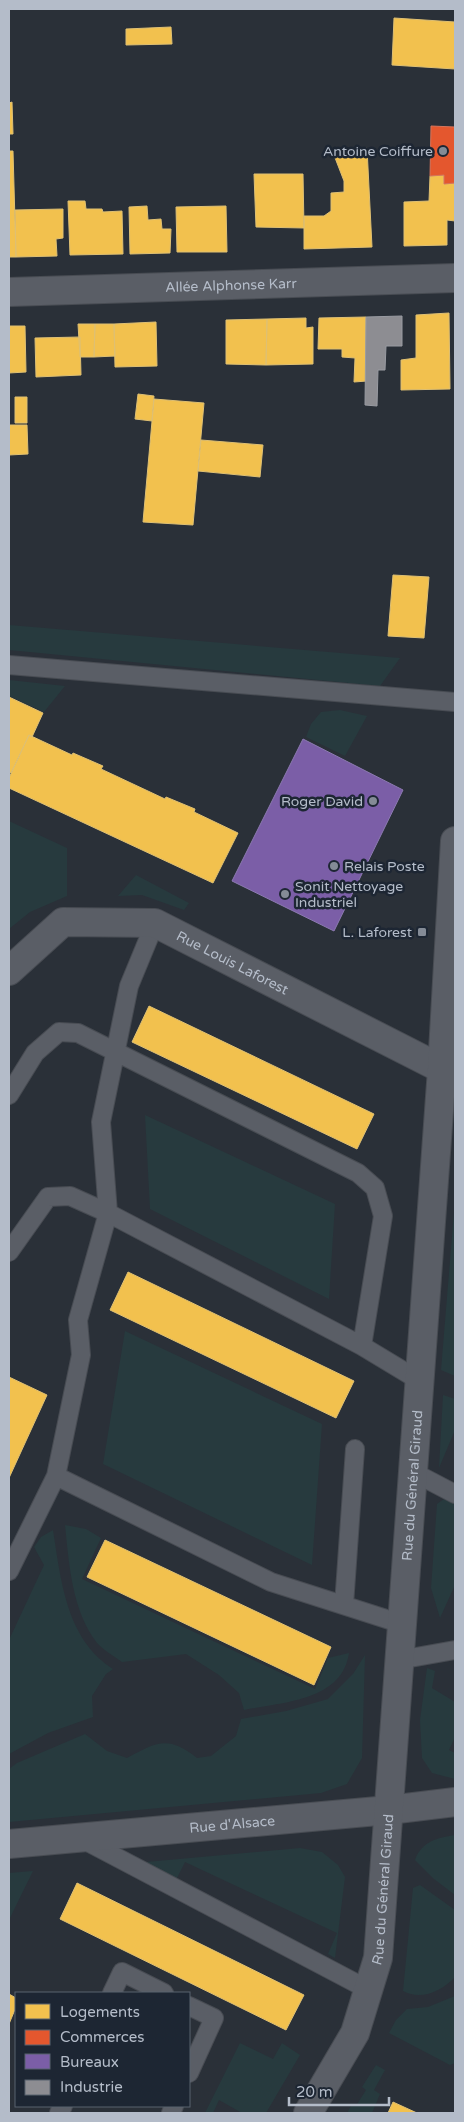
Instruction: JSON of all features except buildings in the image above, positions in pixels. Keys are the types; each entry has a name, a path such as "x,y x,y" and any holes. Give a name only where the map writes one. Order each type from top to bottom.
{"street":[{"name":"Allée Alphonse Karr","path":"9,292 455,278"},
{"name":"Rue du Général Giraud","path":"308,2113 355,2033 378,1958 420,1381 448,1075 455,841"},
{"name":"Rue Louis Laforest","path":"9,971 64,922 154,923 448,1075"},
{"name":"Rue d'Alsace","path":"9,1844 389,1810 455,1802"}],"lane":[{"path":"9,666 455,702"},
{"path":"9,1571 56,1476 82,1355 78,1320 108,1213 100,1122 129,986 154,923"},
{"path":"9,1095 35,1053 59,1032 78,1033 358,1173 375,1188 383,1216 362,1346"},
{"path":"9,1252 48,1197 70,1196 108,1213 362,1346 420,1381"},
{"path":"344,1605 355,1449"},
{"path":"413,1472 455,1494"},
{"path":"56,1476 271,1582 402,1624"},
{"path":"399,1660 455,1650"},
{"path":"79,1838 369,1990"},
{"path":"112,1992 122,1972 162,1992"},
{"path":"190,2006 214,2018 190,2072"}],"green space":[{"path":"9,625 400,658 380,686 9,650"},
{"path":"9,680 65,686 44,712 9,696"},
{"path":"340,710 367,716 345,756 306,737 311,724 321,712"},
{"path":"9,821 67,848 67,896 30,912 9,929"},
{"path":"136,875 189,903 184,910 142,895 118,896"},
{"path":"145,1115 335,1204 329,1299 150,1209"},
{"path":"455,1200 455,1376 441,1370"},
{"path":"125,1331 322,1424 312,1565 103,1464"},
{"path":"443,1395 455,1399 455,1430 439,1468"},
{"path":"444,1499 455,1504 455,1585 440,1618 431,1588 437,1504"},
{"path":"65,1525 86,1529 101,1538 82,1579 315,1689 328,1658 349,1653 344,1669 335,1681 323,1690 293,1701 244,1710 239,1693 219,1675 186,1654 122,1662 105,1651 97,1643 82,1617 73,1587"},
{"path":"53,1530 63,1588 75,1625 85,1642 97,1656 113,1669 106,1674 92,1696 93,1717 48,1733 9,1754 9,1640 44,1565 34,1547 41,1537"},
{"path":"365,1655 362,1758 347,1784 321,1793 9,1822 9,1769 17,1763 85,1734 107,1751 127,1758 162,1743 178,1746 197,1758 211,1756 236,1736 241,1719 286,1711 328,1699 353,1674"},
{"path":"427,1668 435,1671 432,1688 455,1702 455,1737 449,1750 455,1753 455,1779 432,1773 422,1758 420,1720"},
{"path":"455,1835 455,1895 434,1879 415,1860 426,1845 436,1839"},
{"path":"300,1848 322,1852 338,1865 345,1877 335,1958 328,1954 337,1933 185,1862 175,1882 149,1870 146,1862"},
{"path":"33,1871 9,1920 9,1873"},
{"path":"420,1885 455,1910 455,1977 438,1990 424,1995 410,1994 403,1991 413,1888"},
{"path":"455,1996 455,2063 450,2065 389,2033 396,2020 407,2009 428,2007"},
{"path":"240,2043 273,2059 282,2043 300,2055 266,2113 242,2113 219,2100 213,2113 205,2113"},
{"path":"376,2065 385,2070 374,2090 380,2094 372,2113 347,2113 352,2104 356,2106 366,2090 362,2087"}],"place":[{"name":"Antoine Coiffure","path":"443,151"},
{"name":"Roger David","path":"373,801"},
{"name":"Relais Poste","path":"334,866"},
{"name":"Sonit Nettoyage Industriel","path":"285,894"},
{"name":"L. Laforest","path":"422,932"}]}
